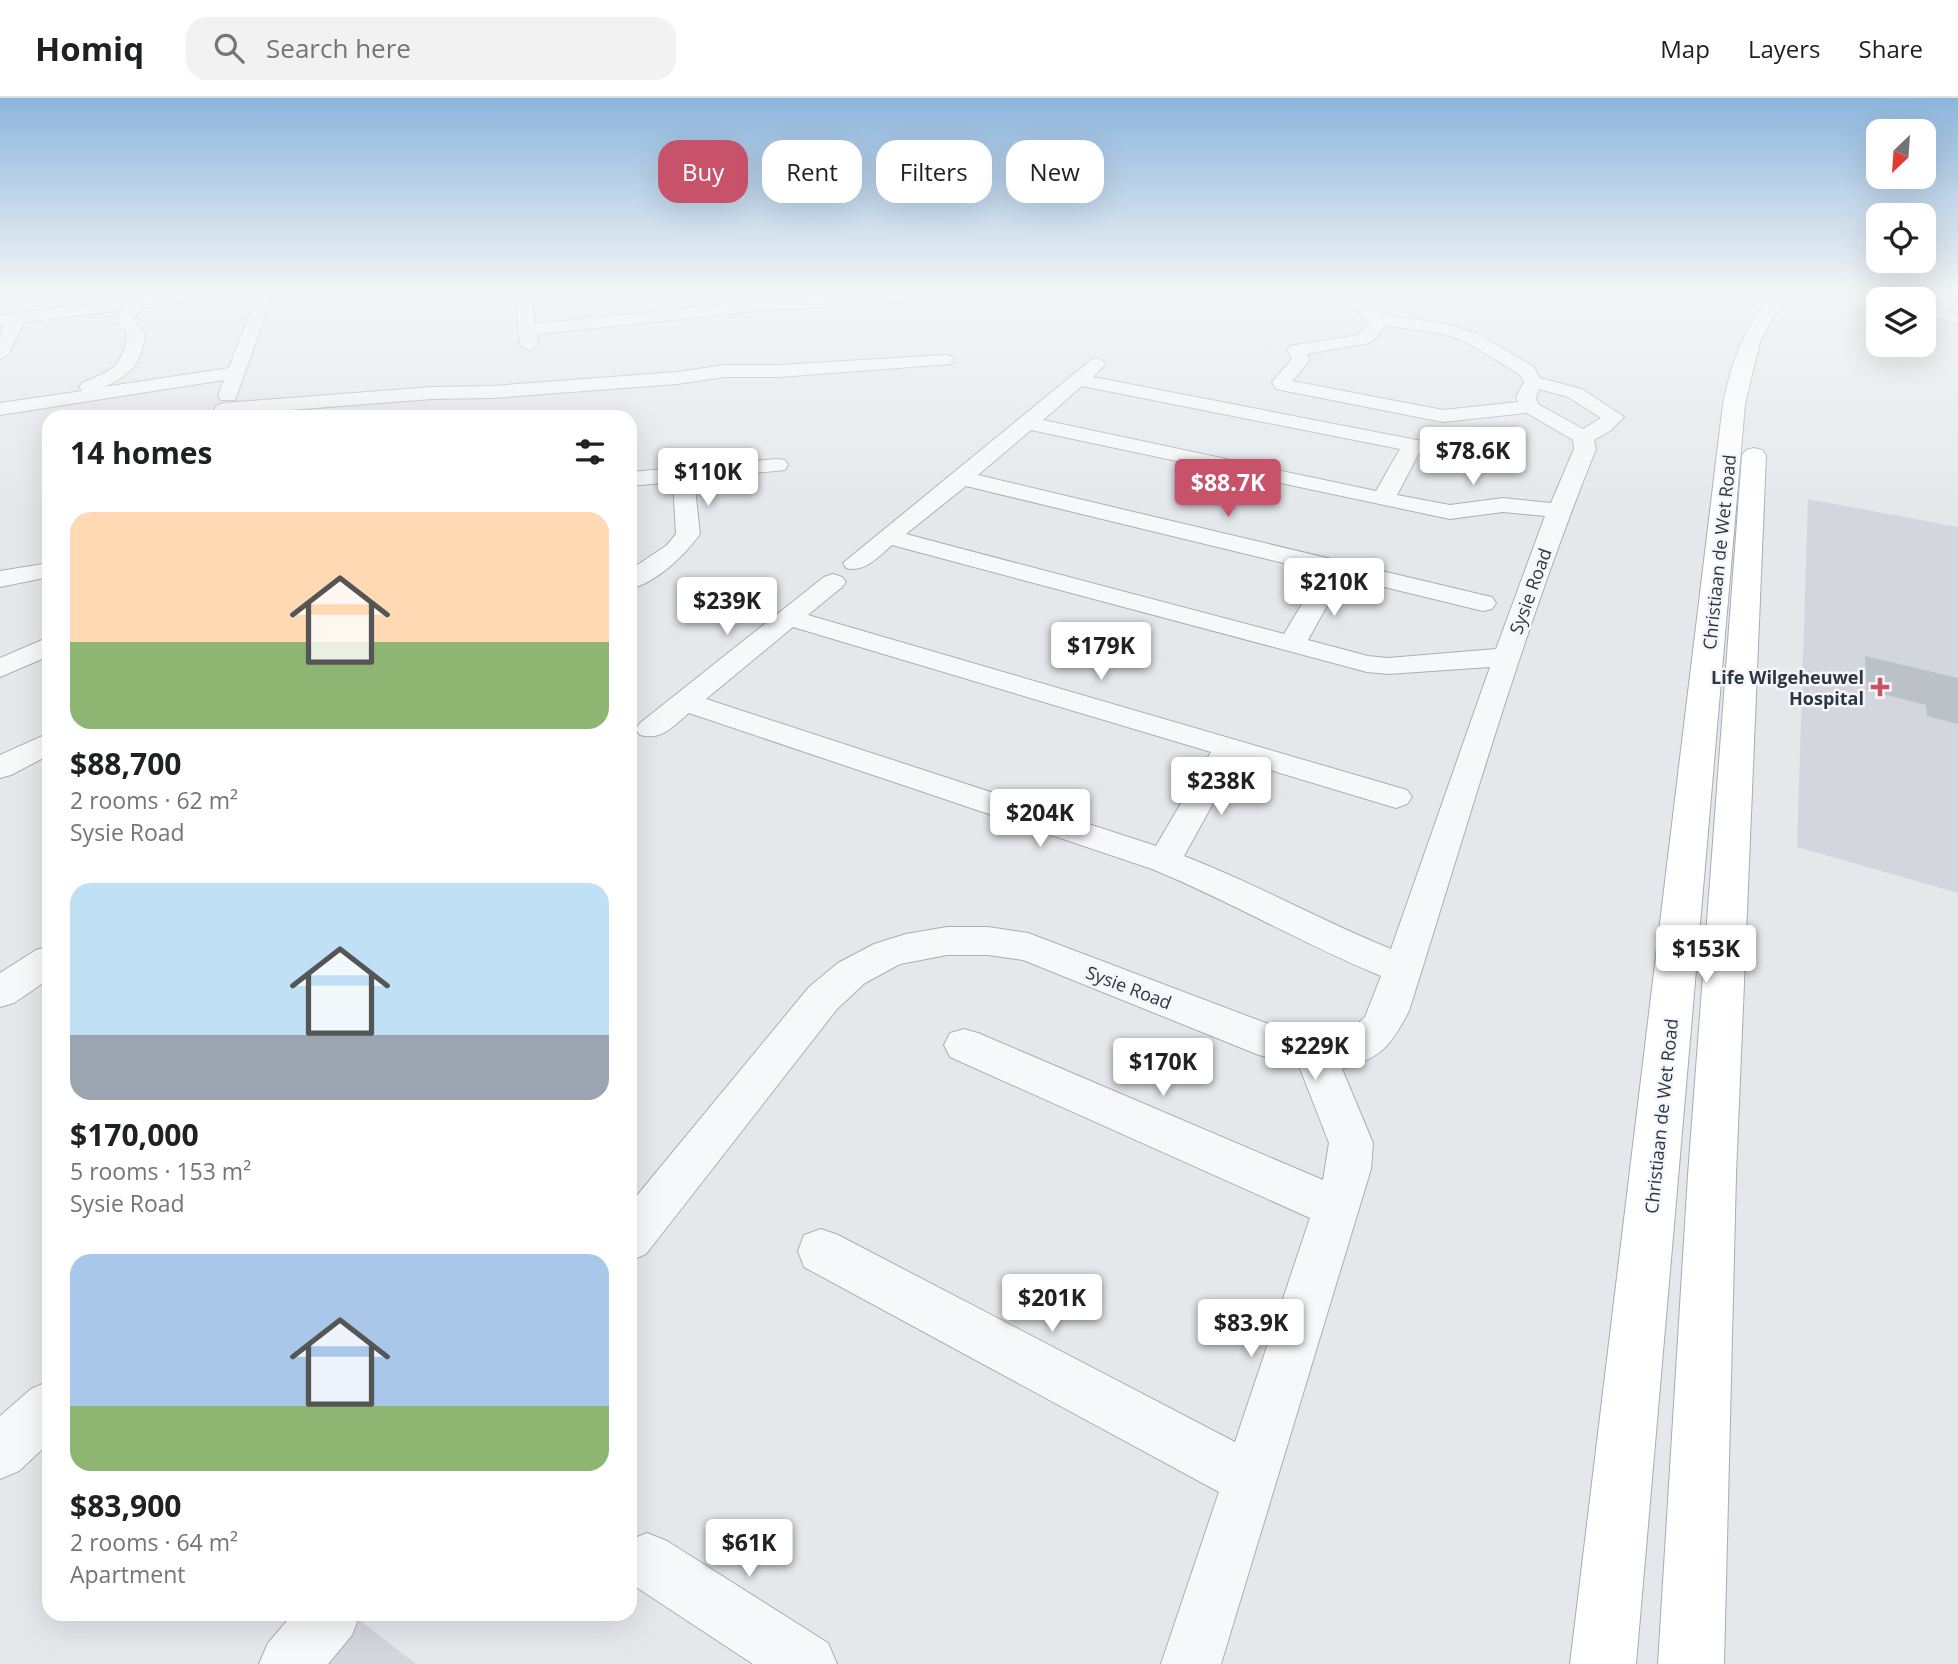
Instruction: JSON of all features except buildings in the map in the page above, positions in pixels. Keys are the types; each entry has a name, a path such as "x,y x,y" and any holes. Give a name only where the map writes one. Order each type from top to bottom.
{"main road":[{"name":"Christiaan de Wet Road","path":"1603,1664 1734,404 1741,364"},
{"name":"Christiaan de Wet Road","path":"1691,1664 1712,1175 1757,406 1764,364"}],"street":[{"path":"61,400 127,369 128,364"},
{"path":"224,410 237,364"},
{"path":"252,410 377,397 493,392 677,378 725,371 779,371 883,364"},
{"path":"855,564 1098,364"},
{"path":"1297,364 1281,382 1283,385 1443,416 1604,427 1614,417 1575,393 1534,382 1527,371 1515,364"},
{"path":"0,409 234,373"},
{"path":"1079,380 1499,462"},
{"name":"Sysie Road","path":"637,1230 826,995 868,962 911,947 941,941 975,940 1028,947 1273,1043 1315,1054 1336,1054 1357,1049 1372,1040 1382,1027 1404,970 1507,657 1559,511 1586,449 1526,397 1534,382"},
{"path":"369,410 377,397"},
{"path":"1027,422 1450,512 1503,505 1559,511"},
{"path":"1383,499 1412,446"},
{"path":"637,478 777,465"},
{"path":"637,576 686,540 688,534 683,474"},
{"path":"962,478 1483,604"},
{"path":"889,537 1348,660 1388,666 1507,657"},
{"path":"1291,645 1336,568"},
{"path":"0,579 42,571"},
{"path":"651,729 833,582"},
{"path":"790,618 1396,797"},
{"path":"0,669 42,648"},
{"path":"684,702 1164,861 1219,883 1333,941 1404,970"},
{"path":"0,768 42,746"},
{"path":"1164,861 1230,746"},
{"path":"0,992 42,965"},
{"path":"964,1045 1337,1208"},
{"path":"1191,1664 1349,1169 1351,1143 1315,1054"},
{"path":"821,1251 1250,1479"},
{"path":"0,1452 42,1413"},
{"path":"647,1561 807,1664"},
{"path":"289,1664 325,1621"}],"shaded area":[{"name":"Life Wilgeheuwel Hospital","path":"1808,499 1958,527 1958,893 1797,847"},
{"path":"343,1621 361,1621 416,1664 308,1664"}],"place":[{"name":"Life Wilgeheuwel Hospital","path":"1880,687"}]}
